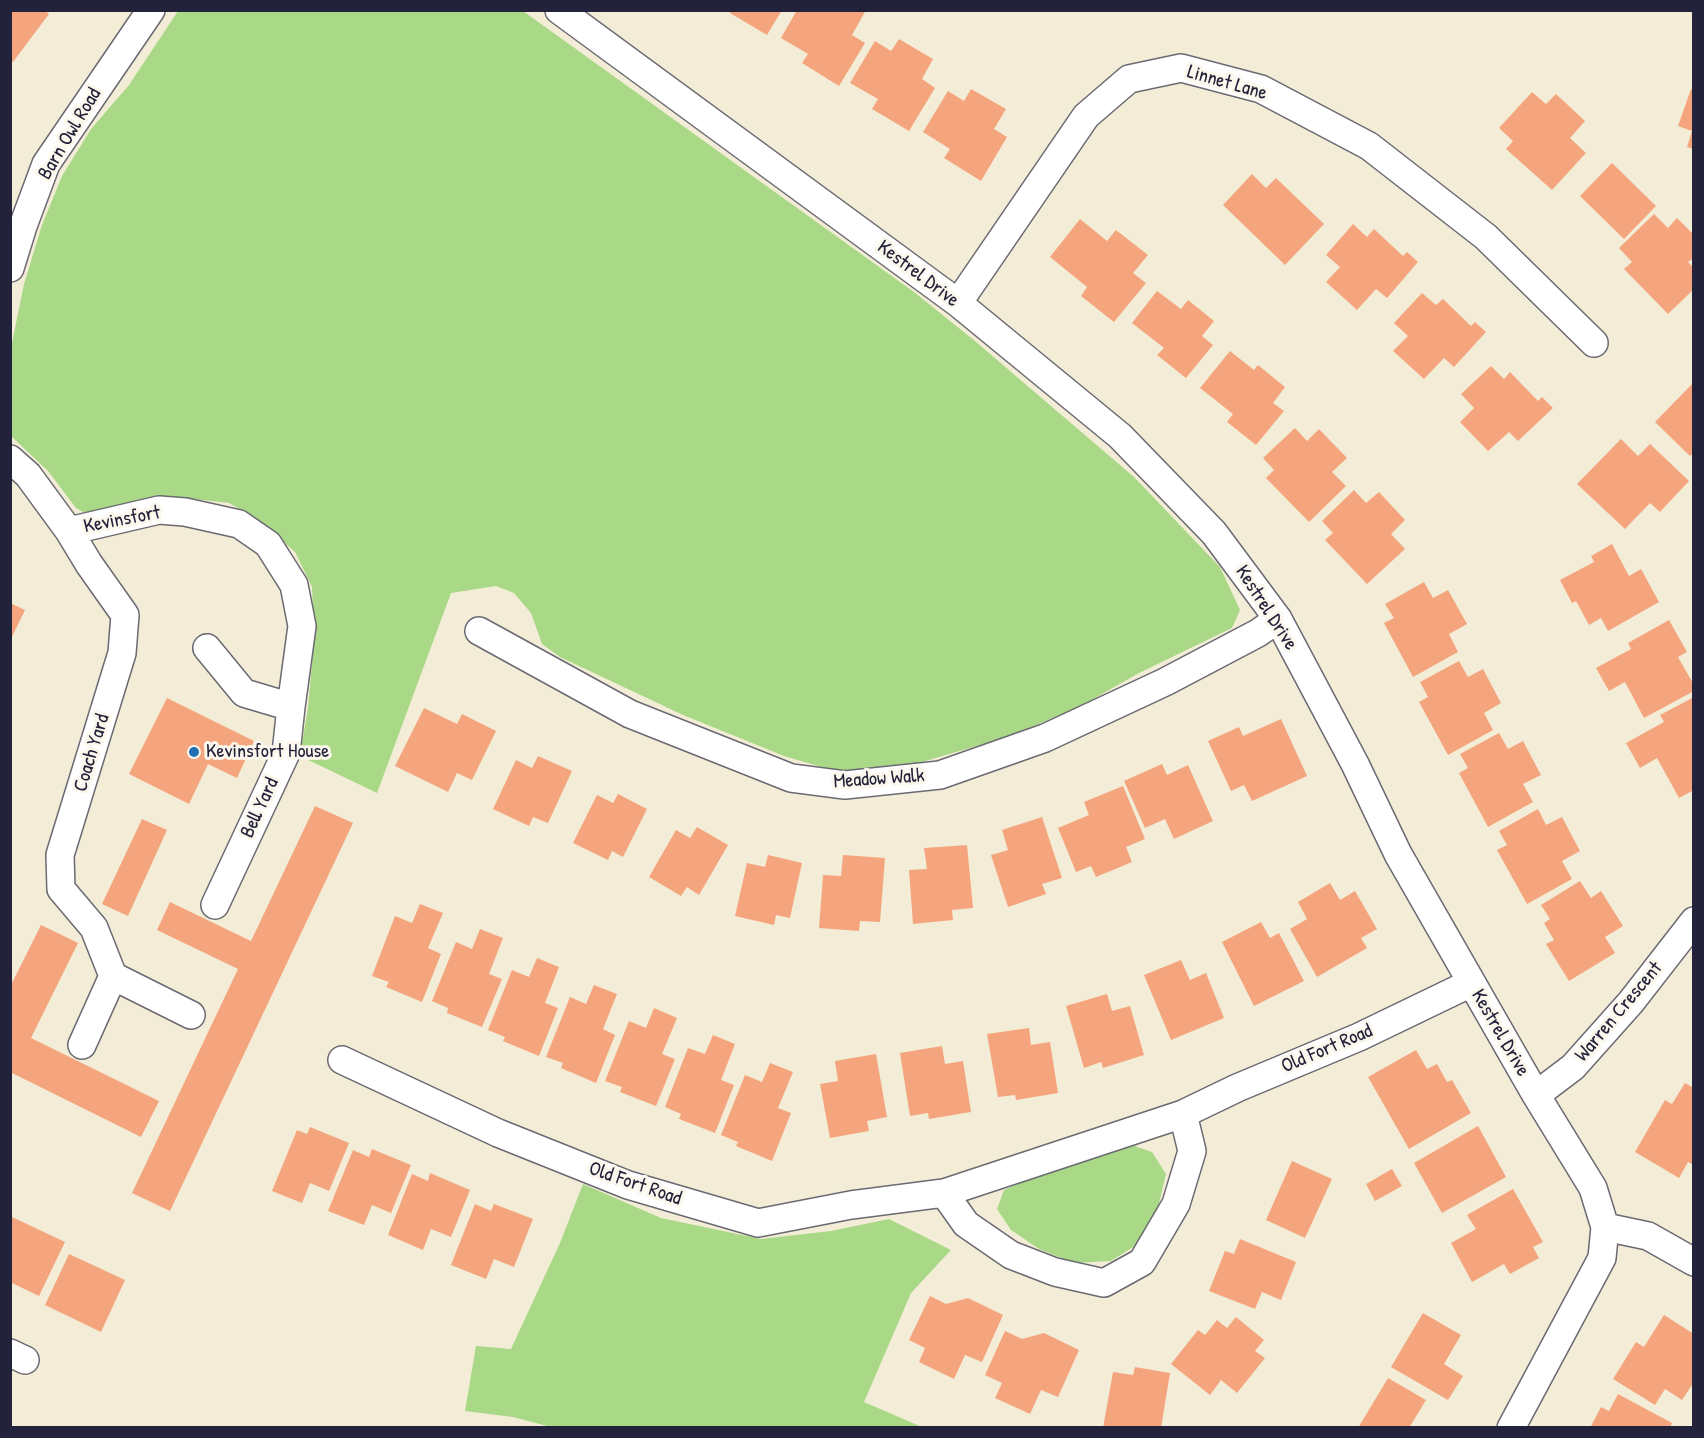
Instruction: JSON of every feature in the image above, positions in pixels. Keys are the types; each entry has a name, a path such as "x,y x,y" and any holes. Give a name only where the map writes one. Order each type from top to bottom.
{"street":[{"name":"Barn Owl Road","path":"10,268 22,226 46,164 151,10"},
{"name":"Kestrel Drive","path":"559,10 958,303 1120,436 1214,533 1278,618 1355,764 1398,854 1536,1095 1593,1188 1605,1227 1602,1258 1511,1428"},
{"name":"Linnet Lane","path":"958,303 1086,116 1129,79 1181,68 1260,89 1369,146 1486,237 1594,343"},
{"name":"Kevinsfort","path":"10,459 28,476 69,531 159,510 185,512 239,524 268,543 294,585 302,626 291,707"},
{"name":"Coach Yard","path":"69,531 125,615 122,652 60,855 61,889 94,928 113,976"},
{"name":"Meadow Walk","path":"479,631 630,714 791,778 845,785 940,775 1045,738 1165,682 1258,633 1278,618"},
{"path":"207,648 244,693 291,707"},
{"name":"Bell Yard","path":"215,905 286,753 291,707"},
{"name":"Warren Crescent","path":"1536,1095 1574,1067 1631,1002 1694,921"},
{"path":"82,1045 113,976 191,1014"},
{"name":"Old Fort Road","path":"342,1060 498,1133 628,1185 758,1223 851,1205 944,1193 1183,1114 1237,1088 1359,1037 1471,983"},
{"path":"944,1193 966,1224 1011,1255 1055,1272 1104,1283 1142,1262 1176,1204 1192,1151 1183,1114"},
{"path":"1605,1227 1648,1236 1694,1262"}],"green space":[{"path":"178,11 523,11 914,292 1134,477 1220,567 1240,610 1232,628 1139,673 1079,707 1007,737 905,767 849,775 784,756 683,715 560,657 542,644 531,613 514,593 496,586 451,593 377,793 300,756 308,707 314,641 312,587 295,552 257,519 229,503 177,497 119,507 89,515 76,508 48,471 11,436 11,348 24,284 42,225 62,176 91,129 129,85"},
{"path":"1132,1145 1152,1152 1166,1174 1157,1212 1138,1244 1111,1261 1074,1263 1039,1249 1011,1230 997,1209 1004,1190 1032,1178"},
{"path":"583,1184 661,1218 761,1239 831,1231 889,1219 951,1250 911,1293 864,1402 922,1427 555,1428 513,1417 465,1411 476,1346 511,1349 560,1243"}],"building":[{"path":"10,10 44,10 49,14 13,62 10,60"},
{"path":"731,10 782,10 767,35 730,13"},
{"path":"797,10 866,10 852,35 865,43 839,86 802,63 808,54 781,38"},
{"path":"899,39 933,59 922,79 935,88 909,131 872,109 878,99 850,83 875,41 891,51"},
{"path":"971,89 1006,109 994,129 1007,137 981,181 944,158 950,149 923,132 948,91 964,101"},
{"path":"1691,89 1694,90 1694,149 1687,147 1692,131 1678,126"},
{"path":"1532,92 1546,104 1556,94 1585,121 1570,138 1586,153 1552,190 1506,149 1513,141 1499,128"},
{"path":"1612,163 1656,206 1624,239 1580,196"},
{"path":"1252,174 1266,188 1276,178 1324,224 1285,265 1223,205"},
{"path":"1654,214 1668,228 1677,218 1694,235 1694,258 1688,262 1694,268 1694,289 1668,314 1624,269 1632,262 1619,248"},
{"path":"1080,219 1107,241 1116,230 1148,255 1133,273 1146,283 1114,322 1081,296 1087,287 1050,257"},
{"path":"1353,224 1367,237 1374,229 1403,256 1407,252 1418,262 1387,298 1376,289 1357,310 1326,282 1340,267 1326,255"},
{"path":"1157,291 1181,309 1188,300 1214,321 1202,336 1213,345 1186,378 1157,355 1164,348 1132,323"},
{"path":"1422,293 1436,305 1443,299 1471,326 1475,322 1486,332 1454,367 1444,358 1424,379 1393,351 1408,336 1394,323"},
{"path":"1230,351 1254,370 1258,365 1285,387 1273,403 1284,411 1256,445 1227,422 1233,414 1200,388"},
{"path":"1491,366 1504,379 1510,372 1538,401 1542,397 1553,408 1518,441 1509,432 1488,451 1460,422 1474,408 1461,394"},
{"path":"1694,382 1694,452 1690,456 1655,422"},
{"path":"1295,428 1307,441 1319,429 1347,458 1332,472 1346,486 1309,522 1266,478 1274,470 1263,458"},
{"path":"1621,439 1638,456 1650,444 1689,481 1660,512 1650,503 1625,529 1577,484"},
{"path":"1354,490 1366,503 1379,492 1405,520 1391,534 1405,549 1367,584 1325,540 1333,533 1322,521"},
{"path":"1612,544 1629,576 1641,569 1659,602 1608,631 1601,618 1589,625 1576,601 1572,603 1560,580 1594,562 1591,556"},
{"path":"1424,582 1433,598 1448,590 1467,624 1449,634 1458,652 1413,677 1384,623 1394,618 1385,604"},
{"path":"10,603 25,610 10,641"},
{"path":"1669,620 1687,652 1678,657 1694,685 1694,691 1644,718 1625,682 1609,691 1596,668 1631,649 1628,643"},
{"path":"1459,661 1468,677 1483,669 1501,703 1484,713 1493,730 1448,755 1419,702 1428,697 1420,682"},
{"path":"1694,697 1694,790 1679,798 1657,758 1640,768 1626,743 1664,722 1660,715"},
{"name":"Kevinsfort House","path":"167,698 254,741 237,778 208,764 189,804 129,774"},
{"path":"424,708 457,724 462,714 496,731 472,780 457,773 448,792 395,766"},
{"path":"1281,719 1307,776 1252,801 1244,785 1231,791 1208,741 1239,727 1243,736"},
{"path":"1499,733 1508,749 1523,741 1541,775 1523,784 1533,802 1488,827 1459,773 1468,768 1460,754"},
{"path":"538,756 572,771 548,823 533,817 529,826 493,809 516,760 532,768"},
{"path":"1162,764 1167,775 1188,765 1213,821 1174,839 1165,819 1145,828 1124,781"},
{"path":"1123,786 1145,839 1126,847 1132,862 1096,877 1091,866 1076,872 1058,828 1089,815 1084,802"},
{"path":"618,794 647,809 623,857 612,851 608,860 573,843 597,795 613,803"},
{"path":"315,806 353,823 170,1211 132,1193 238,969 157,930 170,902 251,941"},
{"path":"1538,809 1546,825 1562,817 1580,851 1562,861 1572,879 1527,904 1497,850 1507,845 1499,831"},
{"path":"1042,817 1062,878 1042,884 1046,894 1008,907 991,855 1008,850 1002,830"},
{"path":"142,819 167,830 128,916 102,904"},
{"path":"697,827 728,845 699,895 687,887 681,896 649,877 676,830 690,838"},
{"path":"967,845 973,908 952,910 953,920 913,924 909,870 927,869 924,848"},
{"path":"768,855 802,863 790,918 776,915 774,925 735,916 747,863 765,867"},
{"path":"843,855 885,858 880,922 860,921 859,931 819,928 823,875 841,876"},
{"path":"1580,881 1591,898 1601,891 1623,926 1605,937 1615,953 1569,981 1546,944 1554,940 1544,923 1550,919 1541,905"},
{"path":"1330,883 1340,900 1355,891 1377,929 1361,938 1367,948 1317,977 1290,929 1307,919 1298,902"},
{"path":"420,904 443,913 428,948 441,954 422,1002 386,987 389,982 372,976 395,916 412,923"},
{"path":"1261,922 1270,938 1279,933 1304,981 1254,1006 1222,942"},
{"path":"41,925 78,943 31,1038 159,1101 141,1137 10,1072 10,987"},
{"path":"480,929 503,938 489,974 502,979 482,1027 447,1013 448,1008 432,1001 456,942 472,949"},
{"path":"537,958 559,967 545,1003 558,1008 539,1056 503,1041 505,1037 488,1030 512,970 529,977"},
{"path":"1181,960 1190,980 1206,973 1224,1018 1171,1040 1144,975"},
{"path":"594,985 617,994 603,1029 615,1035 596,1083 561,1068 563,1063 546,1057 570,997 586,1004"},
{"path":"1107,994 1112,1011 1130,1006 1144,1055 1103,1068 1101,1062 1084,1068 1066,1006"},
{"path":"654,1008 677,1018 662,1054 675,1059 656,1106 620,1092 622,1087 605,1081 629,1021 646,1028"},
{"path":"1029,1028 1031,1045 1050,1042 1058,1093 1016,1100 1015,1095 998,1097 987,1034"},
{"path":"713,1035 735,1044 721,1080 734,1085 715,1133 679,1119 681,1114 665,1107 688,1048 705,1054"},
{"path":"942,1046 945,1064 963,1061 971,1112 929,1119 928,1113 910,1116 900,1053"},
{"path":"1416,1050 1427,1069 1437,1064 1447,1082 1452,1080 1471,1113 1409,1149 1368,1077"},
{"path":"876,1054 887,1117 867,1121 869,1131 830,1138 820,1084 838,1081 835,1061"},
{"path":"770,1063 793,1072 778,1108 791,1113 772,1161 736,1146 738,1142 721,1135 745,1075 762,1082"},
{"path":"1685,1083 1694,1088 1694,1165 1688,1162 1679,1178 1635,1152 1665,1100 1672,1104"},
{"path":"1478,1126 1506,1177 1442,1213 1414,1163"},
{"path":"310,1127 349,1143 329,1191 310,1183 302,1203 272,1191 297,1130 307,1134"},
{"path":"372,1149 411,1165 391,1213 372,1205 364,1225 328,1211 353,1150 369,1157"},
{"path":"1292,1161 1332,1179 1305,1238 1266,1220"},
{"path":"1392,1169 1402,1186 1375,1201 1366,1184"},
{"path":"430,1173 470,1190 451,1237 431,1229 423,1250 388,1235 412,1174 428,1181"},
{"path":"1513,1189 1543,1242 1533,1247 1539,1258 1510,1274 1504,1264 1472,1282 1451,1243 1476,1229 1467,1215"},
{"path":"475,1204 491,1211 494,1204 533,1219 514,1267 494,1259 486,1279 451,1265"},
{"path":"10,1216 65,1242 39,1296 10,1282"},
{"path":"1240,1239 1296,1262 1281,1300 1262,1292 1255,1309 1209,1291 1225,1251 1234,1254"},
{"path":"69,1254 125,1280 101,1332 45,1305"},
{"path":"930,1296 946,1304 968,1298 1003,1315 982,1362 965,1355 954,1379 919,1362 925,1348 909,1340"},
{"path":"1423,1313 1461,1335 1444,1364 1463,1376 1448,1400 1391,1367"},
{"path":"1664,1315 1694,1334 1694,1382 1682,1400 1665,1389 1655,1405 1613,1379 1636,1342 1644,1347"},
{"path":"1236,1317 1264,1340 1255,1351 1265,1358 1237,1393 1221,1380 1210,1395 1171,1364 1198,1330 1205,1335 1217,1320 1227,1328"},
{"path":"1005,1331 1022,1339 1044,1333 1079,1350 1058,1397 1041,1390 1030,1414 995,1398 1002,1383 985,1375"},
{"path":"1135,1367 1170,1373 1161,1428 1103,1428 1113,1372 1133,1375"},
{"path":"1388,1378 1426,1400 1409,1428 1358,1428"},
{"path":"1618,1394 1672,1423 1670,1428 1590,1428 1601,1407 1609,1411"}],"place":[{"name":"Kevinsfort House","path":"194,752"}]}
